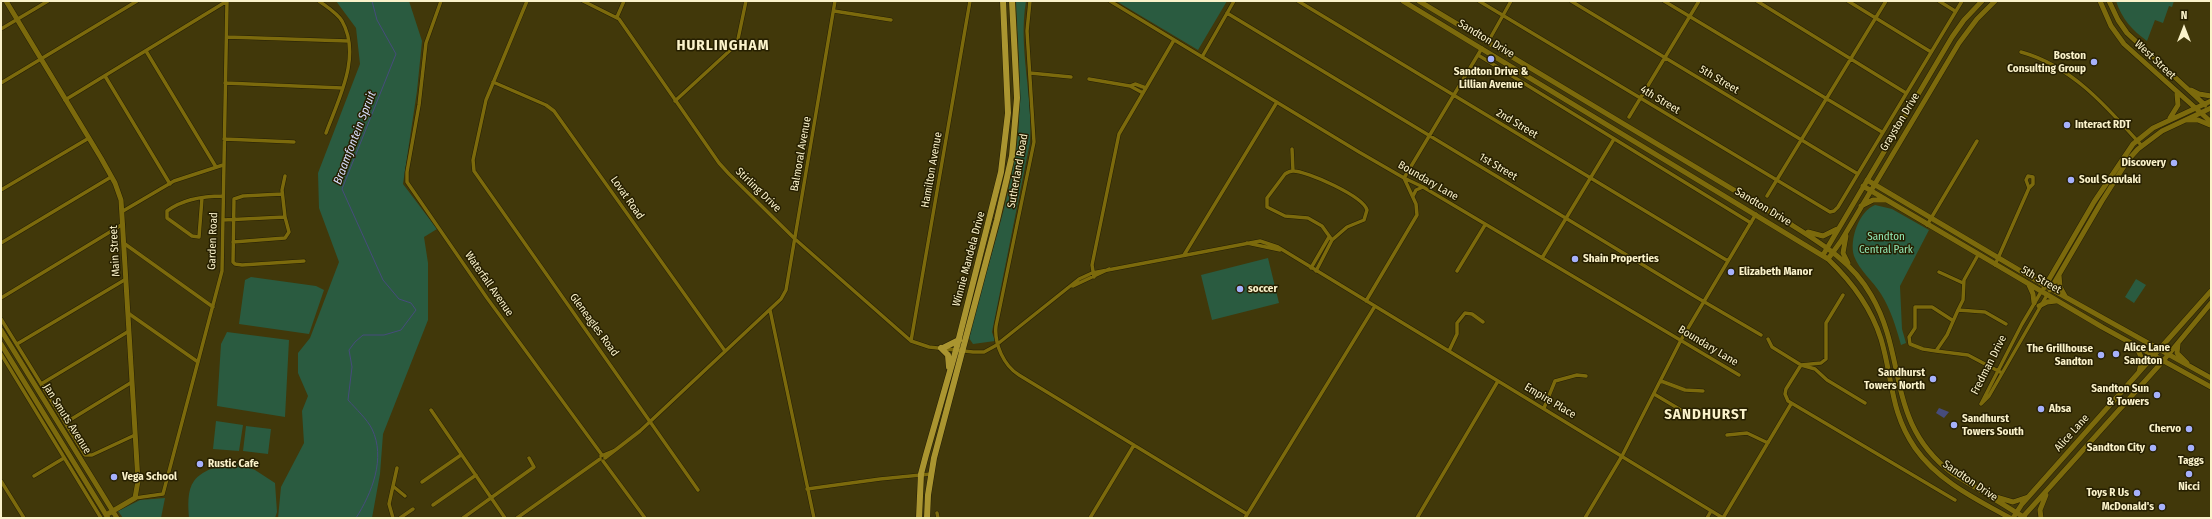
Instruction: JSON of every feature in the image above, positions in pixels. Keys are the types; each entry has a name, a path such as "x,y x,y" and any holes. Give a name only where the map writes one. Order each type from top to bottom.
{"main road":[{"name":"Winnie Mandela Drive","path":"919,518 921,474 959,340 996,195 1004,152 1008,112 1003,1"},
{"name":"Winnie Mandela Drive","path":"927,518 931,474 1008,178 1015,135 1017,98 1012,1"},
{"path":"949,373 948,355 942,348 959,340"}],"street":[{"name":"Main Street","path":"6,1 42,58 118,189 123,211 124,224 138,481 135,498"},
{"path":"1,29 48,1"},
{"path":"1,83 137,1"},
{"path":"65,100 227,1"},
{"name":"Garden Road","path":"135,498 163,494 222,268 227,1"},
{"path":"319,1 341,20 348,41 349,62 342,88 326,133"},
{"name":"Waterfall Avenue","path":"442,1 426,43 417,116 407,172 408,185 603,458 644,518"},
{"path":"493,82 527,1"},
{"name":"Stirling Drive","path":"583,1 617,17 719,163 795,239 911,341 919,345 963,351 984,352 1079,280 1110,269 1184,255"},
{"path":"617,17 624,1"},
{"path":"676,101 738,44 746,1"},
{"name":"Balmoral Avenue","path":"517,518 613,451 652,421 781,299 786,290 835,1"},
{"name":"Hamilton Avenue","path":"911,341 970,1"},
{"name":"Sutherland Road","path":"1030,1 1027,25 1034,142 996,326 1004,359 1013,372 1247,514"},
{"name":"Boundary Lane","path":"1110,1 1404,178 1423,187 1739,375"},
{"path":"1202,57 1234,1"},
{"name":"2nd Street","path":"1298,1 1728,261"},
{"name":"Sandton Drive","path":"1403,1 1828,259 1857,290 1874,320 1886,357 1895,406 1907,434 1916,448 1941,476 1991,508 2010,518"},
{"name":"Sandton Drive","path":"1419,1 1787,222 1834,252 1850,268 1870,293 1884,321 1891,341 1902,399 1918,435 1943,465 1973,487 2024,518"},
{"name":"4th Street","path":"1479,1 1826,211 1832,212 1838,207 1858,174"},
{"path":"1488,42 1511,1"},
{"name":"5th Street","path":"1572,1 1858,174"},
{"path":"1664,1 1882,132"},
{"path":"1629,117 1699,1"},
{"path":"1756,1 1906,93"},
{"path":"1848,1 1931,52"},
{"path":"1767,196 1802,141 1886,1"},
{"path":"1939,1 1955,11"},
{"path":"1858,174 1962,1"},
{"name":"Grayston Drive","path":"1823,255 1954,32 1982,1"},
{"name":"Grayston Drive","path":"1828,259 1834,252 1959,43 1977,19 1995,1"},
{"name":"West Street","path":"2100,1 2109,22 2121,40 2176,93 2211,124"},
{"name":"West Street","path":"2109,1 2118,20 2127,33 2210,109"},
{"path":"834,11 891,20"},
{"name":"1st Street","path":"1227,13 1566,219 1761,335"},
{"path":"227,37 348,41"},
{"path":"1093,275 1117,141 1123,125 1174,40"},
{"path":"1366,301 1415,218 1417,211 1413,196 1404,178 1482,48"},
{"path":"146,51 216,167"},
{"path":"2021,52 2048,62 2075,78 2106,106 2141,146"},
{"path":"1478,55 1751,223"},
{"path":"1030,73 1071,77"},
{"path":"105,76 170,184"},
{"path":"1089,79 1130,86 1143,92"},
{"path":"2178,81 2194,92 2211,96"},
{"name":"Gleneagles Road","path":"493,82 484,109 473,160 474,171 652,421 698,490"},
{"name":"Lovat Road","path":"493,82 546,105 554,111 725,351"},
{"path":"225,83 342,88"},
{"path":"1130,86 1135,84 1146,88"},
{"path":"2168,120 2174,114 2178,105 2176,93"},
{"name":"Fredman Drive","path":"2210,109 2162,131 2141,146 2121,171 2051,289 2039,306 1987,400 1981,404 1991,381 2034,303 2110,177 2137,140 2153,128 2168,120 2211,101"},
{"path":"1184,255 1277,102"},
{"path":"2183,121 2198,120 2211,124"},
{"path":"1,190 89,138"},
{"path":"224,139 294,142"},
{"path":"1542,258 1614,139"},
{"path":"1928,225 1977,141"},
{"path":"1292,149 1293,171"},
{"path":"123,211 170,184 223,164"},
{"path":"1311,268 1331,239 1347,228 1364,220 1368,213 1366,205 1340,188 1293,171 1284,174 1268,198 1267,207 1282,215 1308,218 1322,226 1331,239"},
{"path":"233,242 285,238 289,232 285,217 282,194 285,176"},
{"path":"1,243 112,177"},
{"name":"5th Street","path":"1867,180 2045,286 2211,378"},
{"name":"5th Street","path":"1864,186 2029,285 2137,347 2211,387"},
{"path":"1413,196 1416,190 1423,187"},
{"path":"1995,265 2029,188"},
{"path":"282,194 243,196 236,198 233,202 233,260 236,264 304,262"},
{"path":"202,198 199,237 192,236 167,218 167,211 179,204 192,199 202,198 223,196"},
{"path":"1860,207 1875,200 1892,203"},
{"path":"1585,518 1622,456 1681,340 1756,214"},
{"path":"223,220 285,217"},
{"path":"1850,268 1843,253 1846,235 1852,221"},
{"path":"1787,222 1818,236 1829,235 1839,228"},
{"path":"1,298 124,224"},
{"path":"1457,271 1485,225"},
{"path":"1316,270 1331,239"},
{"name":"Empire Place","path":"1184,255 1260,241 1274,245 1723,518"},
{"path":"125,244 213,307"},
{"path":"1936,351 1947,335 1952,320 1964,300 1963,283 1978,255"},
{"path":"2061,271 2059,284 2066,297"},
{"path":"1939,272 1963,283"},
{"path":"17,344 126,279"},
{"path":"2029,285 2033,294 2034,303"},
{"name":"Alice Lane","path":"2013,518 2016,512 2029,497 2137,377 2211,291"},
{"path":"1801,365 1821,363 1826,359 1826,323 1843,295"},
{"path":"2039,306 2047,302 2057,300"},
{"name":"Alice Lane","path":"2024,518 2163,361 2211,303"},
{"path":"1245,518 1374,306"},
{"path":"1952,320 1932,307 1915,307 1915,328 1910,337 1910,344 1923,349 1968,355 2002,373"},
{"path":"770,310 814,518"},
{"path":"1958,310 1986,312 2006,324"},
{"path":"128,312 198,362"},
{"path":"1449,351 1457,334 1457,323 1465,313 1472,314 1483,322"},
{"path":"1,319 84,454 88,456 135,435"},
{"name":"Jan Smuts Avenue","path":"1,330 117,518"},
{"path":"41,384 129,331"},
{"path":"2184,334 2176,347 2177,353 2199,372"},
{"path":"1768,339 1772,347 1801,365 1815,369 1827,380 1865,403"},
{"name":"Jan Smuts Avenue","path":"1,344 105,517"},
{"path":"2137,347 2142,359 2137,377"},
{"name":"Jan Smuts Avenue","path":"1,354 64,458 105,517"},
{"path":"1989,366 2002,361"},
{"path":"1801,365 1786,392 1786,396 1791,404 1955,500"},
{"path":"1544,408 1551,385 1555,381 1577,375 1586,376"},
{"path":"1417,518 1498,380"},
{"path":"1661,381 1685,390 1703,391"},
{"path":"1991,381 1996,384"},
{"path":"65,424 132,382"},
{"path":"1654,394 1691,416"},
{"path":"1723,518 1791,404"},
{"path":"432,410 505,518"},
{"path":"1728,435 1747,433 1768,443"},
{"path":"1090,518 1134,445"},
{"path":"422,482 461,455"},
{"path":"34,476 64,458"},
{"path":"463,518 534,467 529,458"},
{"path":"393,518 389,504 397,468"},
{"path":"808,489 921,474 931,474"},
{"path":"433,505 476,475"},
{"path":"1,481 24,518"},
{"path":"2041,518 2041,505 2052,486"},
{"path":"394,487 405,496"},
{"path":"1973,487 2007,501 2018,501 2029,497"},
{"path":"105,517 112,510 135,498"},
{"path":"1991,508 2003,518"},
{"path":"400,518 413,509"},
{"path":"1707,518 1711,511"},
{"path":"937,512 938,518"}],"green space":[{"path":"336,1 409,1 422,41 417,91 403,184 437,229 424,237 428,263 428,320 383,434 380,474 372,518 278,518 281,487 304,443 302,411 308,396 298,373 298,353 310,338 339,262 319,208 318,173 360,64 356,28"},
{"path":"1016,1 1026,1 1024,36 1030,107 1030,142 992,332 995,341 973,344 969,338 1008,193 1017,144 1020,90"},
{"path":"1116,1 1227,1 1198,50"},
{"path":"2116,1 2174,1 2172,7 2169,6 2163,23 2155,20 2147,41 2128,24"},
{"name":"Sandton Central Park","path":"1875,205 1892,209 1929,230 1900,286 1902,329 1906,343 1901,345 1885,300 1859,266 1854,256 1854,234 1864,213"},
{"name":"soccer","path":"1268,258 1279,303 1212,320 1201,275"},
{"path":"251,277 316,286 324,290 309,334 239,324 245,280"},
{"path":"2136,279 2146,285 2134,303 2125,297"},
{"path":"227,332 289,340 285,417 217,406 221,344"},
{"path":"216,421 243,425 239,451 213,449"},
{"path":"246,426 271,429 268,454 243,451"},
{"path":"237,463 255,470 275,483 277,512 275,518 189,518 189,494 194,481 208,470"},
{"path":"165,498 161,518 123,518 118,511 140,500"}],"water":[{"path":"1939,408 1949,412 1944,418 1936,413"}],"waterway":[{"name":"Braamfontein Spruit","path":"356,518 372,486 378,452 376,440 370,425 348,400 352,367 349,350 363,335 384,335 401,330 416,310 411,303 399,299 383,280 342,189 396,54 377,20 372,1"}],"place":[{"name":"Sandton Drive & Lillian Avenue","path":"1491,59"},
{"name":"Boston Consulting Group","path":"2094,62"},
{"name":"Interact RDT","path":"2067,125"},
{"name":"Discovery","path":"2174,163"},
{"name":"Soul Souvlaki","path":"2071,180"},
{"name":"Shain Properties","path":"1575,259"},
{"name":"Elizabeth Manor","path":"1731,272"},
{"name":"soccer","path":"1240,289"},
{"name":"Alice Lane Sandton","path":"2116,354"},
{"name":"The Grillhouse Sandton","path":"2101,355"},
{"name":"Sandhurst Towers North","path":"1933,379"},
{"name":"Sandton Sun & Towers","path":"2157,395"},
{"name":"Absa","path":"2041,409"},
{"name":"Sandhurst Towers South","path":"1954,425"},
{"name":"Chervo","path":"2189,429"},
{"name":"Sandton City","path":"2153,448"},
{"name":"Taggs","path":"2191,448"},
{"name":"Rustic Cafe","path":"200,464"},
{"name":"Nicci","path":"2189,474"},
{"name":"Vega School","path":"114,477"},
{"name":"Toys R Us","path":"2137,493"},
{"name":"McDonald's","path":"2162,507"}],"district":[{"name":"HURLINGHAM","path":"723,46"},
{"name":"SANDHURST","path":"1706,415"}]}
